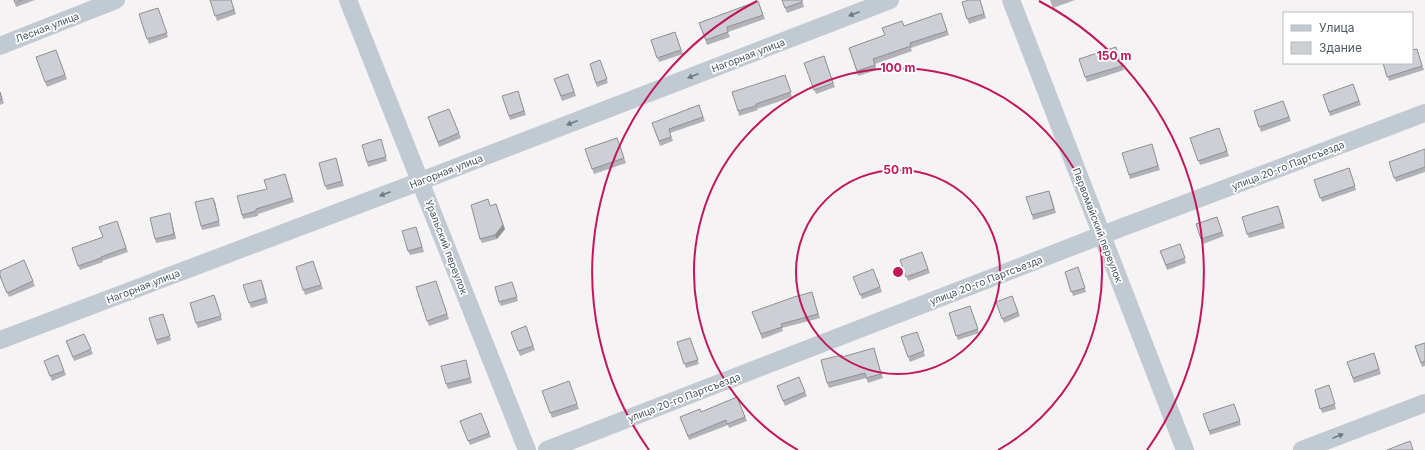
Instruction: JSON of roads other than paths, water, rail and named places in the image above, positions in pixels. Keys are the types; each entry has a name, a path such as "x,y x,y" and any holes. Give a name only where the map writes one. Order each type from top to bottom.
{"street":[{"name":"Лесная улица","path":"0,46 116,0"},
{"name":"Уральский переулок","path":"348,0 527,450"},
{"name":"Нагорная улица","path":"0,340 421,181 890,0"},
{"name":"Первомайский переулок","path":"1011,0 1185,450"},
{"name":"улица 20-го Партсъезда","path":"547,450 1102,235 1425,113"},
{"path":"1302,450 1425,402"}]}
